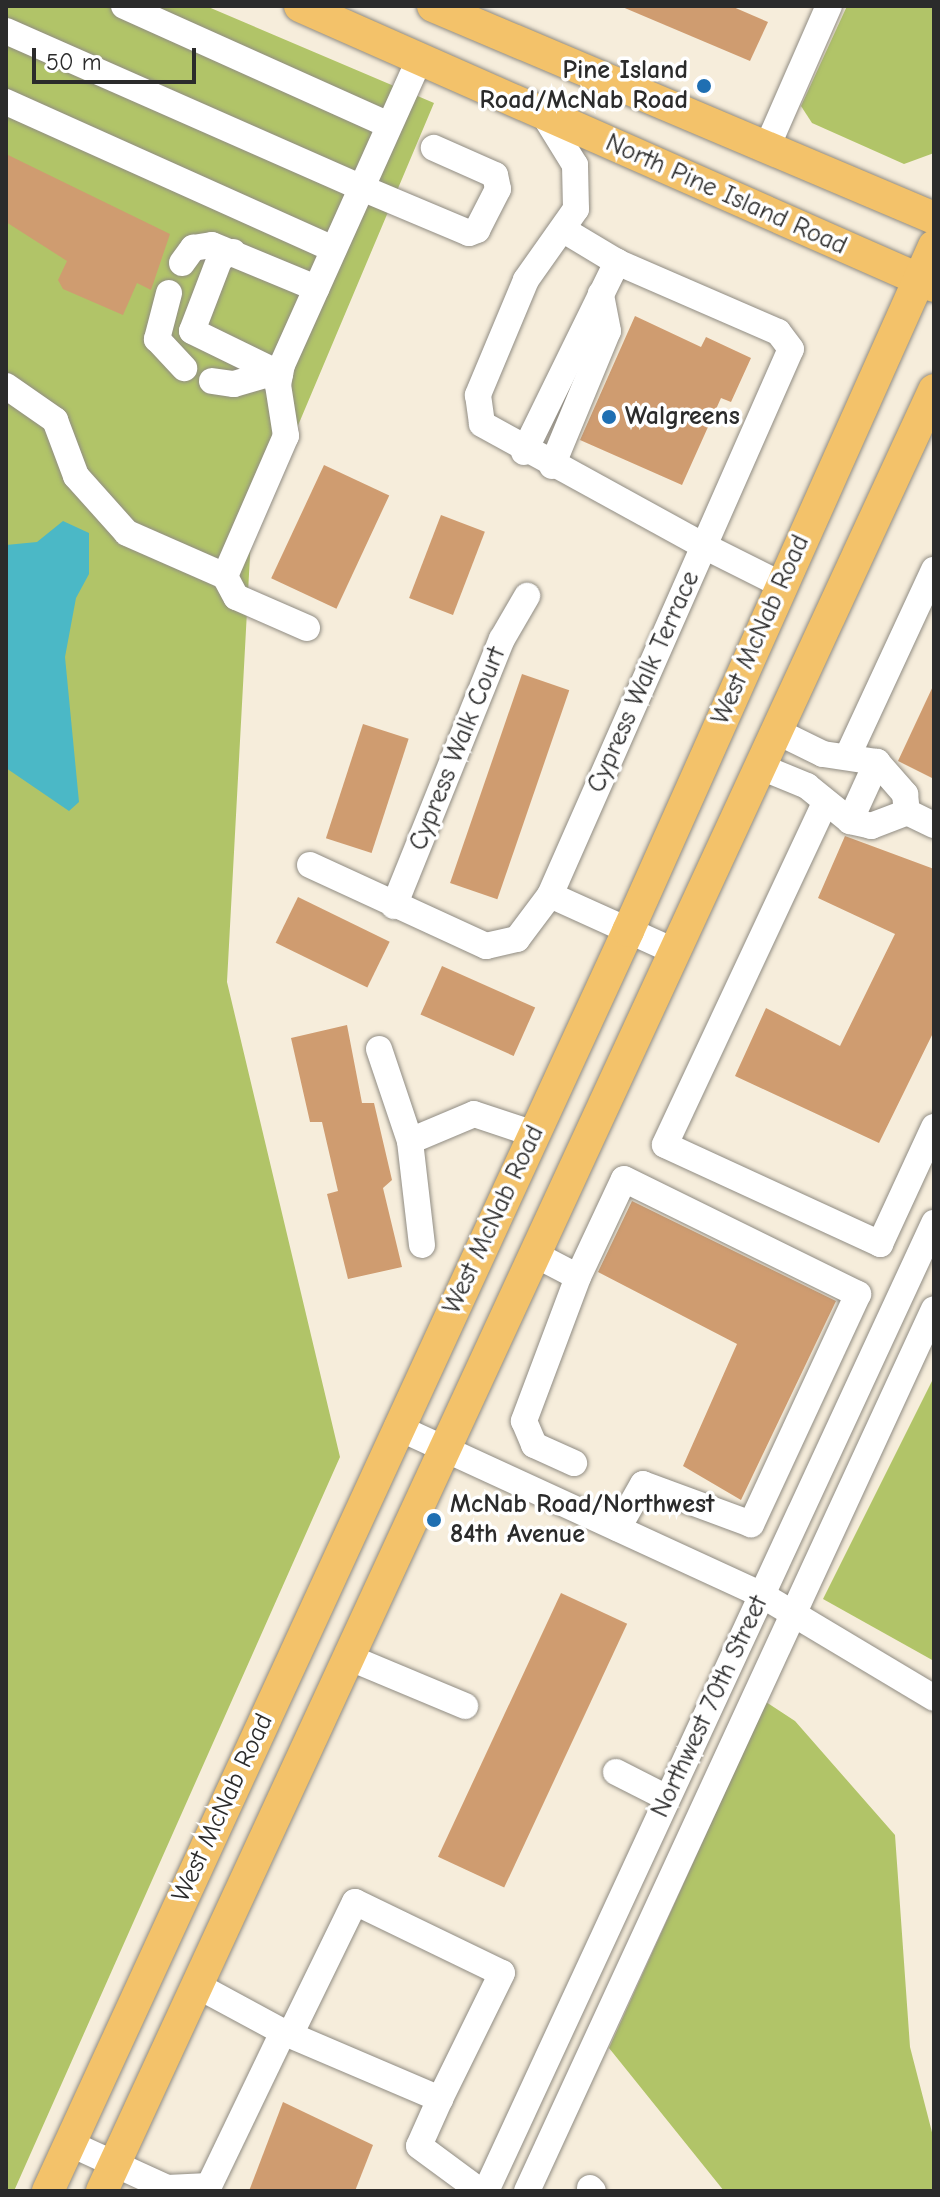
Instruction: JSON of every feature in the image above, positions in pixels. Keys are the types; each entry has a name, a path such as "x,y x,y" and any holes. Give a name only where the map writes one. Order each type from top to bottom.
{"main road":[{"name":"North Pine Island Road","path":"300,6 927,283"},
{"path":"433,6 934,218"},
{"name":"West McNab Road","path":"48,2191 397,1427 628,931 780,584 927,283 934,246"},
{"name":"West McNab Road","path":"108,2177 442,1447 536,1255 934,390"}],"street":[{"path":"124,6 389,125"},
{"path":"767,147 829,6"},
{"path":"6,31 362,188 469,233 477,230 498,189 495,175 434,148"},
{"path":"225,576 286,436 278,373 419,60"},
{"path":"6,102 333,249"},
{"path":"544,115 575,165 576,209 567,232 526,280 478,395 482,424 524,452 704,546 791,349 778,332 617,262 567,232"},
{"path":"182,263 193,248 233,252 316,288"},
{"path":"233,252 220,258 192,331 278,373"},
{"path":"524,452 617,262"},
{"path":"169,293 157,339 184,368"},
{"path":"552,466 608,331 601,294"},
{"path":"212,381 234,384 278,373"},
{"path":"6,386 55,420 76,476 127,533 225,576 236,597 307,628"},
{"name":"Cypress Walk Terrace","path":"310,865 486,946 517,939 550,895 704,546 780,584"},
{"path":"849,753 934,570"},
{"name":"Cypress Walk Court","path":"394,906 502,639 527,596"},
{"path":"778,732 823,754 849,753 877,762 905,794 907,812"},
{"path":"850,821 877,762"},
{"path":"761,767 807,786 824,805 850,821 871,826 907,812 934,825"},
{"path":"824,805 665,1145 880,1244 934,1127"},
{"path":"550,895 676,952"},
{"path":"379,1049 410,1141 422,1245"},
{"path":"410,1141 474,1114 534,1134"},
{"path":"574,1463 534,1445 524,1421 578,1277 624,1179 858,1294 751,1524 643,1484 618,1528"},
{"name":"Northwest 70th Street","path":"483,2191 762,1595 923,1275 934,1223"},
{"path":"536,1255 578,1277"},
{"name":"Northwest 70th Street","path":"527,2191 791,1612 934,1309"},
{"path":"397,1427 762,1595 934,1698"},
{"path":"348,1657 465,1706"},
{"path":"616,1772 667,1798"},
{"path":"71,2144 108,2177 167,2188 209,2186 355,1902 502,1973 419,2146 483,2191"},
{"path":"198,1986 286,2034 440,2099"}],"green space":[{"path":"6,6 206,6 434,103 251,537 227,982 340,1457 14,2191 6,2191"},
{"path":"847,6 934,6 934,153 904,164 812,123 801,106"},
{"path":"934,1377 934,1661 823,1599"},
{"path":"766,1702 795,1721 895,1835 910,2047 934,2140 934,2191 724,2191 609,2048"}],"water":[{"path":"63,521 89,533 89,574 76,598 65,657 79,802 69,811 6,768 6,545 37,542"}],"building":[{"path":"620,6 731,6 768,22 750,61"},
{"path":"6,154 170,234 151,290 137,283 123,315 63,289 58,280 67,261 6,222"},
{"name":"Walgreens","path":"635,316 701,347 706,337 751,358 731,402 721,398 682,485 580,440"},
{"path":"324,465 389,495 336,609 271,578"},
{"path":"441,515 485,532 453,615 409,598"},
{"path":"522,674 569,690 497,899 450,883"},
{"path":"934,684 934,779 898,761"},
{"path":"363,724 409,739 372,853 326,838"},
{"path":"845,836 934,869 934,1031 879,1143 735,1076 766,1008 840,1046 895,934 818,898"},
{"path":"298,897 390,942 367,988 276,943"},
{"path":"442,966 535,1007 514,1056 420,1014"},
{"path":"347,1025 362,1103 374,1103 392,1180 383,1188 402,1267 348,1279 327,1194 338,1191 322,1122 310,1122 291,1038"},
{"path":"632,1201 836,1301 741,1500 683,1466 737,1344 598,1272"},
{"path":"561,1593 627,1624 504,1888 438,1857"},
{"path":"283,2102 373,2145 355,2191 249,2191"}],"place":[{"name":"Pine Island Road/McNab Road","path":"704,86"},
{"name":"Walgreens","path":"609,417"},
{"name":"McNab Road/Northwest 84th Avenue","path":"434,1520"}]}
